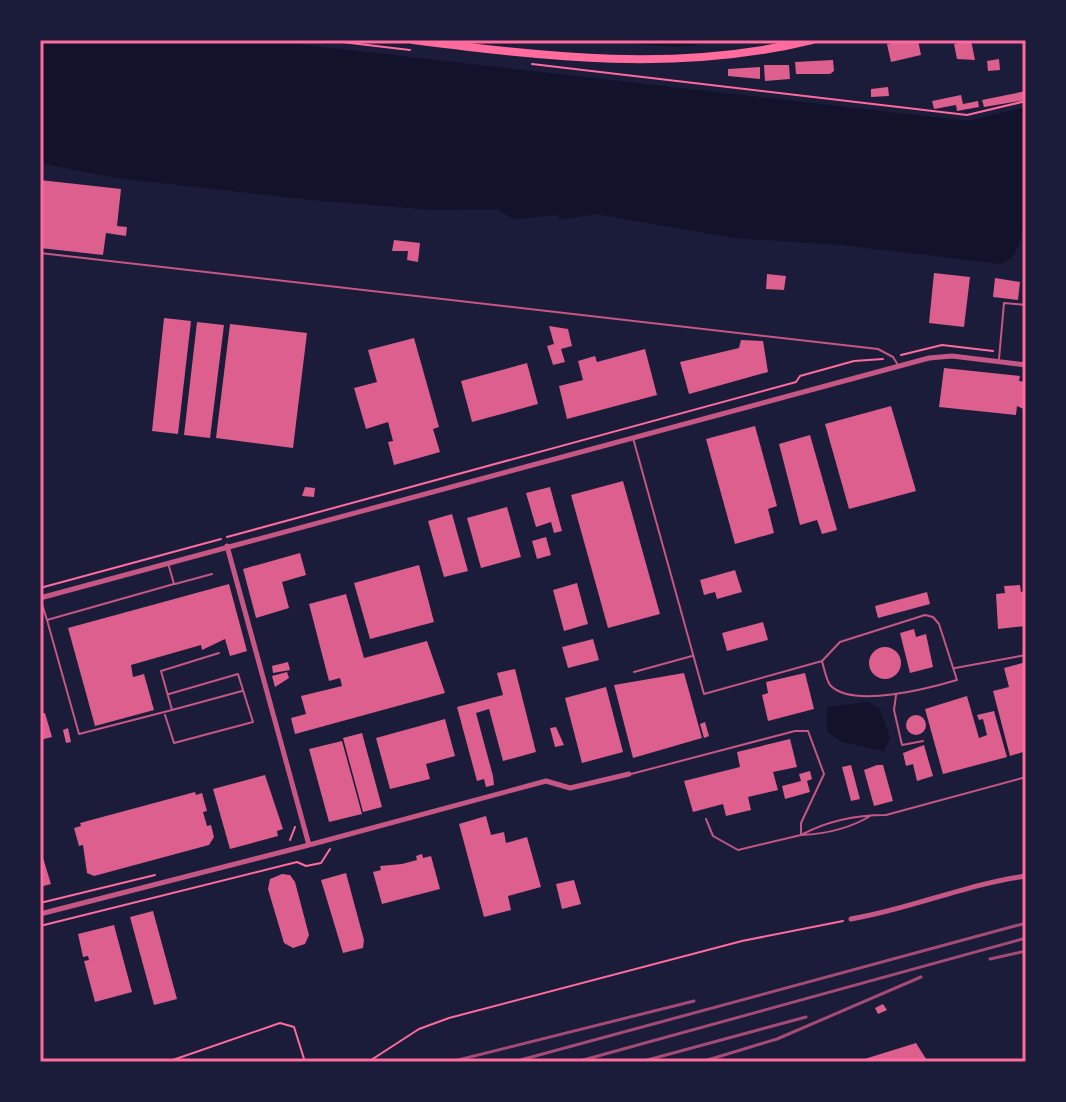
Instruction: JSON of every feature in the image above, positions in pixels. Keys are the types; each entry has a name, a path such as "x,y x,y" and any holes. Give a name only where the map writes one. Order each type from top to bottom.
{"main road":[{"path":"413,40 563,59 655,60 718,55 812,40"}],"street":[{"path":"40,598 898,365 941,356 1025,365"},
{"path":"227,546 309,845"},
{"path":"40,914 546,781 570,788 629,774"},
{"path":"851,919 895,912 934,897 1026,876"}],"lane":[{"path":"40,253 878,349 893,357 898,365"},
{"path":"999,362 1004,303 1026,305"},
{"path":"1025,365 1026,345"},
{"path":"633,437 704,694 822,661 840,642 925,615 933,617 939,624 957,680 896,694 845,694 830,684 822,661"},
{"path":"168,562 174,584"},
{"path":"47,620 212,574"},
{"path":"40,598 79,734 243,690"},
{"path":"172,710 161,671 219,653"},
{"path":"634,672 693,655"},
{"path":"954,669 1026,655"},
{"path":"164,712 174,743 253,722 238,674 168,694"},
{"path":"896,694 894,710 902,745 923,741"},
{"path":"629,774 795,731 808,731 824,774 801,823 801,835"},
{"path":"706,819 713,836 738,850 801,835 856,816 886,815 1026,777"},
{"path":"801,835 820,834 859,823 872,815"}],"path":[{"path":"325,40 419,51"},
{"path":"529,64 967,115 1026,101"},
{"path":"40,588 781,386 854,361 893,357 942,345 1000,351"},
{"path":"368,1062 419,1029 449,1018 742,941 851,919"},
{"path":"167,1062 280,1023 294,1027 305,1062"}],"shaded area":[{"path":"40,40 262,40 968,121 1026,107 1027,188 1022,232 1017,249 1010,259 1001,264 842,245 733,238 596,214 559,220 559,215 513,219 497,209 433,210 116,178 45,164 40,157"},
{"path":"577,40 727,40 679,47"},
{"path":"868,702 880,709 890,738 884,751 842,742 827,732 827,707"}],"building":[{"path":"918,40 921,55 891,62 887,44"},
{"path":"971,40 975,60 957,59 954,44"},
{"path":"999,59 1000,70 988,71 987,61"},
{"path":"833,60 834,71 830,74 796,74 795,62"},
{"path":"764,65 789,65 790,79 765,81"},
{"path":"760,67 760,79 728,76 728,69"},
{"path":"888,87 889,96 871,97 871,89"},
{"path":"1026,91 1026,100 984,107 982,100"},
{"path":"961,95 963,104 978,101 979,107 957,111 956,105 934,109 932,101"},
{"path":"40,180 121,189 117,226 127,227 126,236 106,233 103,255 40,248"},
{"path":"394,240 420,243 418,262 407,260 408,251 392,251"},
{"path":"934,273 970,277 964,327 929,323"},
{"path":"767,274 786,276 784,290 766,289"},
{"path":"995,278 1020,282 1018,300 993,297"},
{"path":"164,318 191,321 178,434 152,431"},
{"path":"197,322 224,325 210,438 184,435"},
{"path":"230,324 307,333 293,448 216,438"},
{"path":"549,326 568,329 572,346 561,349 565,362 553,365 547,346 554,344"},
{"path":"414,338 439,427 433,429 440,452 394,465 388,442 393,441 388,422 366,429 354,388 377,382 368,350"},
{"path":"741,340 763,341 768,372 689,394 680,362 739,348"},
{"path":"645,349 657,395 567,419 559,386 583,380 578,361 595,356 597,362"},
{"path":"527,363 538,404 472,422 461,381"},
{"path":"944,368 1020,376 1019,381 1026,382 1026,410 1017,406 1016,415 939,407"},
{"path":"891,406 916,491 849,509 825,424"},
{"path":"755,426 777,506 768,509 774,533 735,544 706,439"},
{"path":"810,435 837,530 822,534 817,520 800,525 779,444"},
{"path":"623,481 660,614 608,628 571,495"},
{"path":"305,487 315,488 314,497 302,496"},
{"path":"550,487 562,531 554,533 551,522 536,527 526,493"},
{"path":"507,507 521,557 481,568 467,518"},
{"path":"452,514 468,571 444,577 428,521"},
{"path":"546,537 551,555 537,559 532,541"},
{"path":"300,553 306,575 282,582 289,608 256,618 243,569"},
{"path":"419,565 434,622 370,639 354,583"},
{"path":"735,570 742,592 717,599 715,592 704,595 700,580"},
{"path":"577,583 588,624 564,631 553,590"},
{"path":"229,584 247,651 230,656 225,639 202,650 201,645 131,665 133,677 144,674 154,710 95,726 68,628"},
{"path":"1020,585 1021,592 1026,591 1026,626 998,629 996,594 1005,593 1004,586"},
{"path":"927,592 930,604 878,618 875,606"},
{"path":"346,594 364,658 427,641 445,693 295,734 291,718 306,714 301,696 342,686 340,678 329,681 309,604"},
{"path":"763,622 768,640 727,651 722,633"},
{"path":"914,629 916,637 926,634 933,667 910,673 900,633"},
{"path":"593,639 599,660 568,668 562,647"},
{"path":"885,647 896,652 901,663 896,674 885,679 874,674 869,663 874,652"},
{"path":"288,662 290,670 273,673 272,666"},
{"path":"1026,662 1026,751 1010,756 993,691 1009,687 1004,668"},
{"path":"515,669 536,752 503,761 489,709 476,713 493,776 494,785 486,787 484,779 477,781 457,707 503,695 497,673"},
{"path":"287,672 289,678 275,687 272,676"},
{"path":"684,673 702,738 633,758 614,685"},
{"path":"805,673 814,709 768,721 762,695 768,693 766,682"},
{"path":"606,687 623,752 582,763 565,698"},
{"path":"967,696 979,738 987,735 983,719 979,720 977,715 994,711 1007,757 943,774 925,709"},
{"path":"45,713 52,737 40,740 40,714"},
{"path":"916,715 923,718 926,725 923,732 916,735 909,732 906,725 909,718"},
{"path":"445,719 455,756 426,764 430,779 390,789 376,738"},
{"path":"705,722 709,736 704,738 700,724"},
{"path":"556,727 564,745 555,747 550,728"},
{"path":"68,728 71,742 66,743 63,730"},
{"path":"362,733 382,807 363,812 343,738"},
{"path":"790,739 797,767 773,772 778,790 748,797 751,810 726,816 723,804 693,812 684,781 740,767 737,752"},
{"path":"342,741 362,814 329,822 309,749"},
{"path":"924,745 933,776 917,781 913,764 906,766 903,753"},
{"path":"851,765 860,799 851,801 842,767"},
{"path":"883,765 893,801 874,806 864,770"},
{"path":"810,771 812,779 807,781 810,792 785,799 782,786 801,781 799,774"},
{"path":"265,775 283,829 277,831 278,836 230,849 213,789"},
{"path":"195,792 196,795 202,793 207,811 203,812 207,826 211,825 214,837 209,845 94,876 87,873 83,845 79,846 74,828 81,826 80,823"},
{"path":"486,816 491,835 504,832 506,843 527,837 541,887 508,896 511,910 484,917 459,824"},
{"path":"40,848 51,884 40,887"},
{"path":"422,854 423,858 431,856 440,889 382,904 373,872 381,870 380,866 417,860 416,856"},
{"path":"346,873 364,940 363,948 343,953 321,880"},
{"path":"282,874 290,875 295,882 309,935 305,944 293,948 284,943 268,889 270,879"},
{"path":"574,880 581,904 562,909 556,884"},
{"path":"153,911 177,999 154,1005 130,917"},
{"path":"114,925 132,992 95,1002 84,961 89,960 88,956 83,957 78,934"},
{"path":"883,1004 887,1010 878,1014 875,1008"},
{"path":"916,1043 928,1062 858,1062 858,1061"}],"railway":[{"path":"513,1062 1026,923"},
{"path":"576,1062 1026,938"},
{"path":"990,959 1026,951"},
{"path":"701,1062 777,1039 921,977"},
{"path":"450,1062 694,1001"},
{"path":"640,1062 806,1017"}]}
